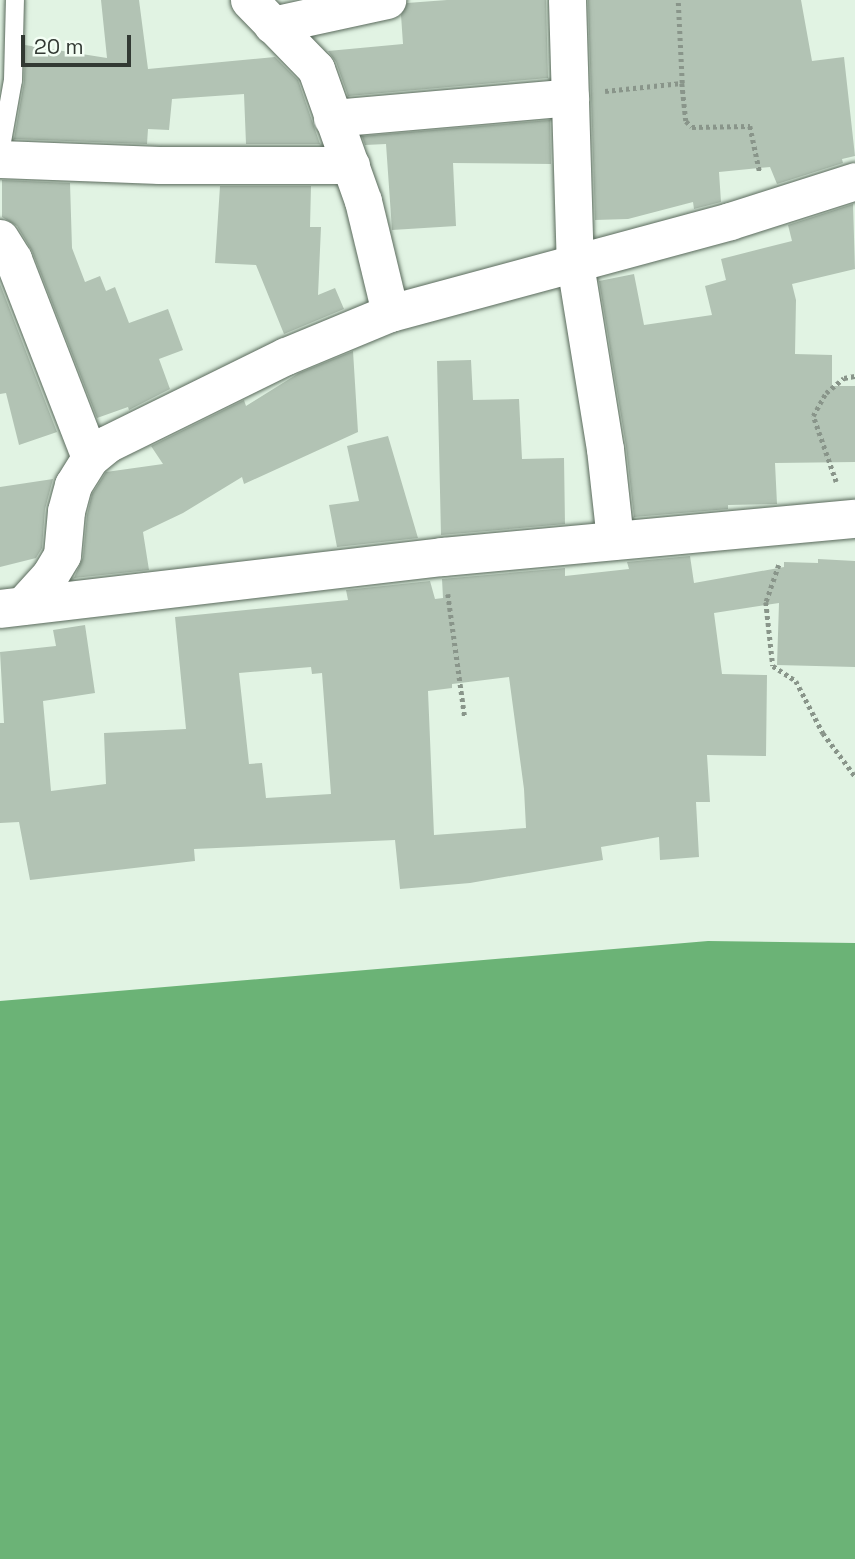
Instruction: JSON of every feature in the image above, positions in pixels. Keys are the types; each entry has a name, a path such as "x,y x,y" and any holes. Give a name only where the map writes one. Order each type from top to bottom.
{"street":[{"path":"260,12 387,0"},
{"path":"567,0 575,264 605,449 615,540"},
{"path":"260,12 316,69 363,201 390,313"},
{"path":"332,118 570,97"},
{"path":"0,156 159,165 351,165"},
{"path":"11,607 50,575 62,555 66,511 73,485 90,458 107,444 286,356 390,313 767,210 855,181"},
{"path":"0,239 13,259 90,458"},
{"path":"11,607 443,557 852,519"}],"lane":[{"path":"0,156 13,80 15,0"}],"path":[{"path":"678,0 686,121 692,127 750,126 767,210"},
{"path":"570,97 682,83"},
{"path":"852,519 813,416 826,393 844,379 855,376"},
{"path":"794,526 765,602 773,666 796,681 823,733 855,776"},
{"path":"443,557 465,718"}],"shaded area":[{"path":"708,941 855,943 855,1559 0,1559 0,1001"}],"building":[{"path":"101,0 139,0 148,69 275,57 298,80 320,144 246,144 244,94 172,99 169,130 148,129 147,144 14,139 24,82 25,45 107,58"},
{"path":"447,0 546,0 548,78 348,96 336,62 328,51 403,44 401,15 407,3"},
{"path":"588,0 801,0 812,61 844,57 855,156 842,159 843,163 777,184 770,167 719,172 721,202 694,209 693,202 628,219 595,220"},
{"path":"550,120 551,164 453,163 456,226 392,230 386,144 365,145 362,136"},
{"path":"2,180 70,183 72,248 85,282 100,276 106,291 115,287 129,323 168,309 183,350 159,359 170,389 129,410 128,407 97,418 32,251 17,226 2,217"},
{"path":"220,186 311,186 310,227 321,227 318,295 335,288 344,309 284,334 256,265 215,263"},
{"path":"853,204 855,269 792,284 796,300 795,354 832,355 832,386 855,386 855,462 775,463 777,504 728,505 728,509 634,517 626,446 599,281 634,274 644,325 712,315 705,286 726,280 721,259 792,241 788,225"},
{"path":"0,284 57,432 19,445 6,393 0,394"},
{"path":"353,351 358,432 244,484 242,477 183,513 143,532 149,570 74,578 83,557 92,494 106,472 163,464 151,446 244,400 246,406 299,373"},
{"path":"471,360 473,400 519,399 522,459 564,458 565,524 441,535 437,361"},
{"path":"388,436 418,538 337,547 329,505 359,501 347,446"},
{"path":"53,479 45,509 42,548 36,558 0,567 0,487"},
{"path":"690,556 694,583 784,567 784,562 818,563 818,559 855,561 855,667 777,665 779,603 714,613 722,674 767,675 766,756 707,755 710,802 696,802 699,857 660,860 659,837 601,847 603,860 470,883 400,889 395,840 194,849 195,861 30,880 19,822 0,823 0,723 4,723 0,652 56,646 53,630 85,625 95,693 43,701 51,791 106,784 104,733 186,729 175,617 348,600 346,590 430,581 435,599 443,598 442,579 565,568 565,576 629,569 627,562","holes":["311,667 312,674 322,673 331,794 266,798 262,763 249,764 239,673","509,677 524,789 526,828 434,835 428,691 452,688 452,684"]}]}
